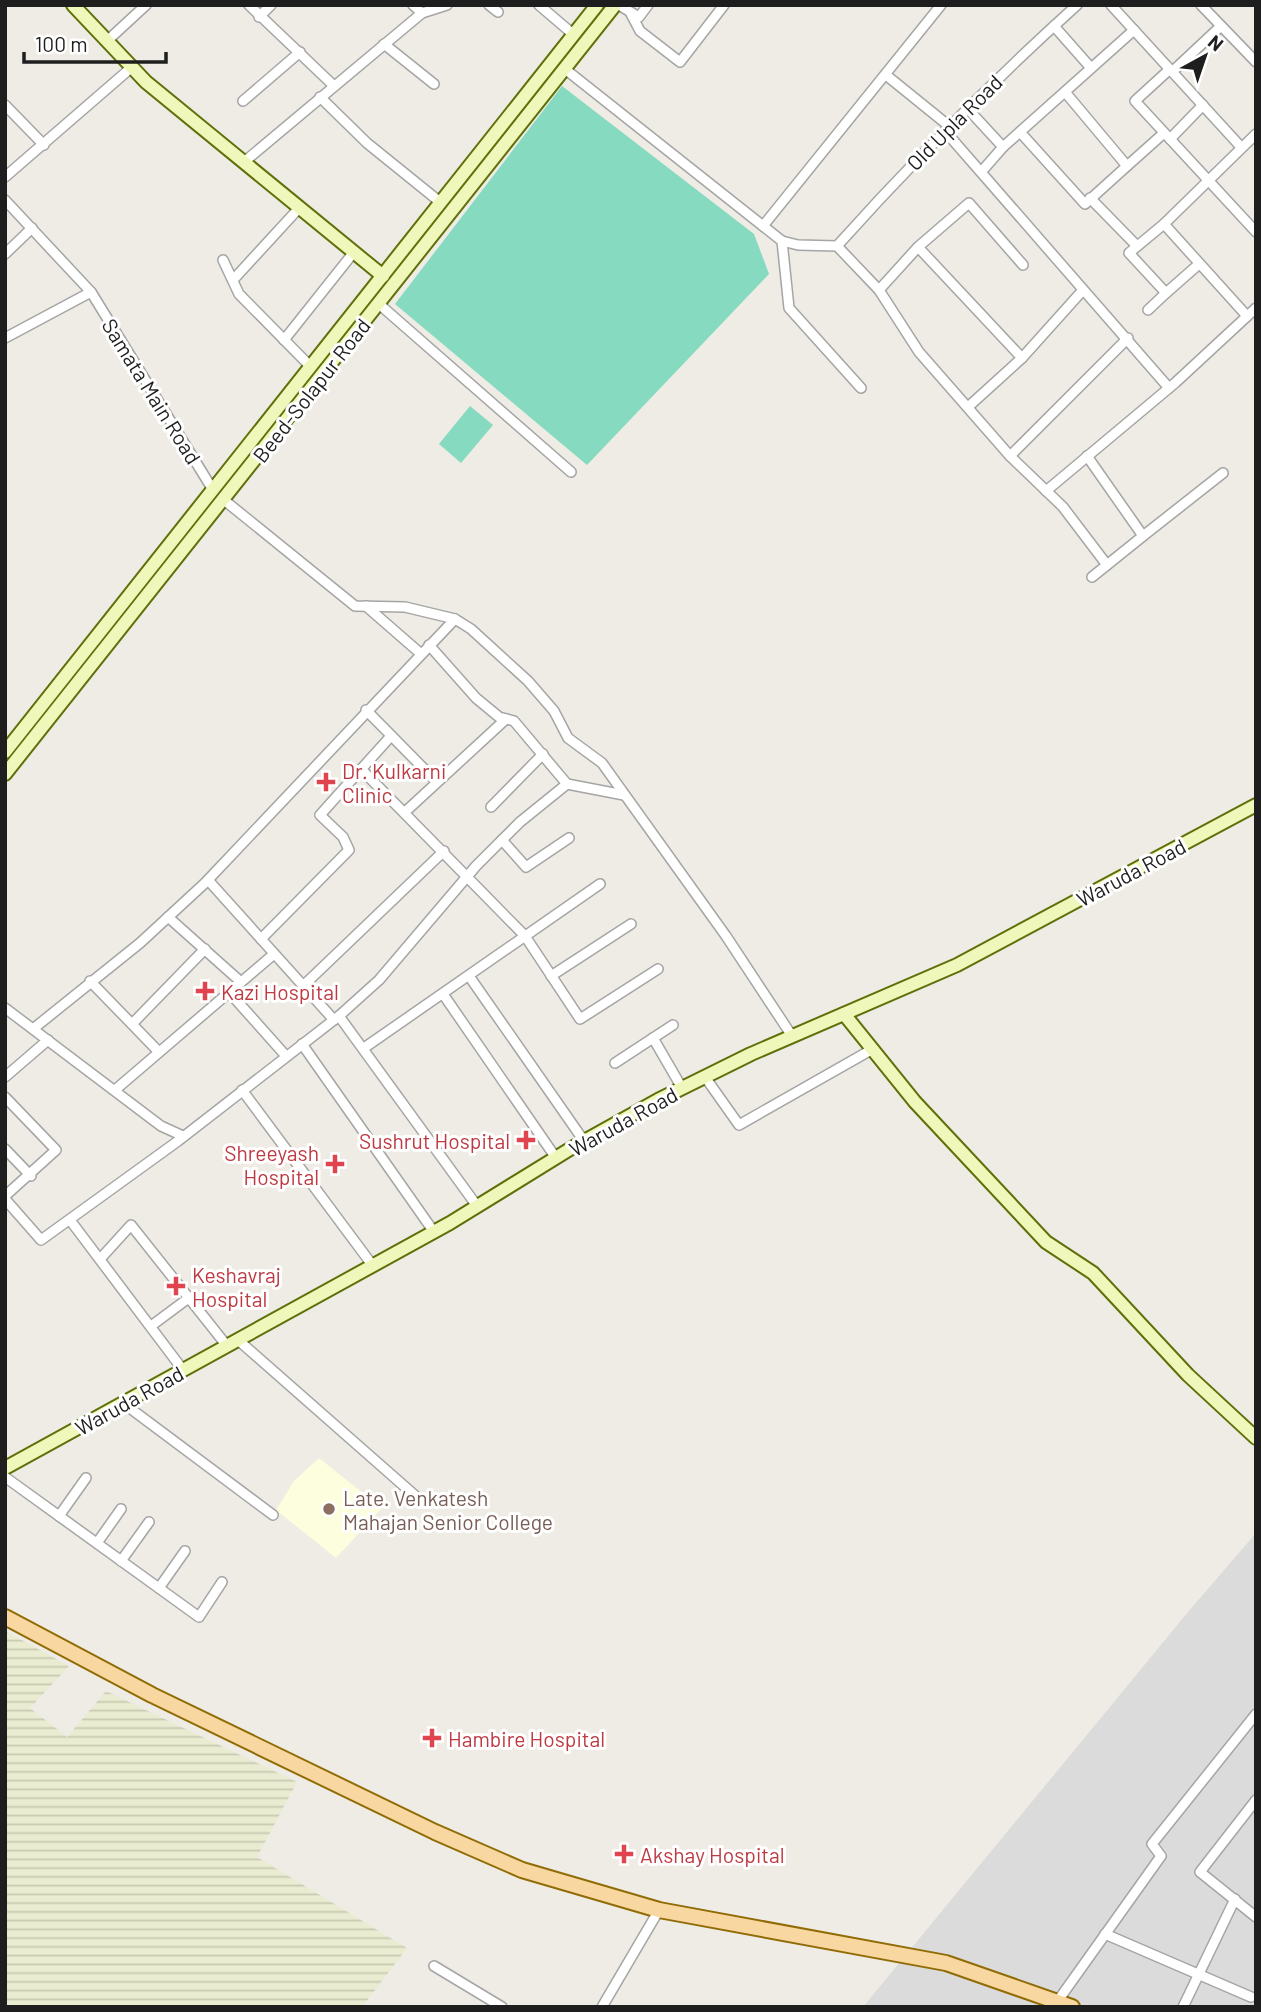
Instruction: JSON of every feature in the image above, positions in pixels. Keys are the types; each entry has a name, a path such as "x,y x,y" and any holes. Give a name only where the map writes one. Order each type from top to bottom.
{"main road":[{"path":"5,1617 152,1695 435,1832 522,1870 659,1910 946,1963 1072,2007"}],"street":[{"path":"73,5 132,67 383,276"},
{"path":"107,41 146,5"},
{"path":"249,5 333,85"},
{"path":"259,17 271,5"},
{"path":"413,5 422,13"},
{"path":"244,162 422,13 447,5"},
{"path":"489,5 498,12"},
{"path":"539,5 574,35"},
{"name":"Beed-Solapur Road","path":"6,749 597,5"},
{"path":"617,5 639,17 648,5"},
{"name":"Beed-Solapur Road","path":"5,774 617,5"},
{"path":"631,14 640,31 680,62 724,5"},
{"path":"763,226 941,5"},
{"name":"Old Upla Road","path":"837,246 967,108 1077,5"},
{"path":"1111,5 1241,147"},
{"path":"1201,5 1256,62"},
{"path":"1054,26 1091,68"},
{"path":"1221,26 1135,101 1208,183 1255,230"},
{"path":"982,171 1020,132 1134,30"},
{"path":"384,44 434,83"},
{"path":"243,101 300,52"},
{"path":"5,177 132,67"},
{"path":"565,69 782,241 798,245 837,246 879,290 919,352 1010,456 1063,507 1108,565"},
{"path":"886,75 947,129 1169,388"},
{"path":"1065,92 1127,166"},
{"path":"320,97 367,143 440,202"},
{"path":"5,105 44,145"},
{"path":"1020,132 1086,204 1127,166 1203,105"},
{"path":"967,108 1003,148"},
{"path":"1166,293 1129,253 1208,183 1256,134"},
{"path":"1090,198 1137,246"},
{"name":"Samata Main Road","path":"5,200 91,292 213,490"},
{"path":"879,290 918,247 969,203 1023,265"},
{"path":"233,280 300,207"},
{"path":"1164,224 1247,316"},
{"path":"5,254 32,228"},
{"path":"782,241 789,308 861,388"},
{"path":"918,247 1022,358"},
{"path":"285,340 354,251"},
{"path":"223,260 239,294 311,367"},
{"path":"1148,310 1199,264"},
{"path":"968,407 1022,358 1083,290"},
{"path":"5,338 91,292"},
{"path":"379,304 571,472"},
{"path":"1046,491 1169,388 1256,308"},
{"path":"1010,456 1128,338"},
{"path":"1087,456 1143,536"},
{"path":"1091,577 1223,473"},
{"path":"223,500 355,606 418,609 455,619 471,629 528,681 554,711 568,738 602,763 726,936 792,1036"},
{"path":"366,606 420,653"},
{"path":"33,1029 168,917 208,880 455,619"},
{"path":"429,645 476,698 499,717 514,721 567,784 624,794"},
{"path":"366,710 437,782"},
{"path":"405,812 506,719"},
{"path":"261,939 349,849 343,837 320,816 391,736"},
{"path":"491,807 543,754"},
{"path":"361,769 525,936 580,1019 657,969"},
{"path":"5,1097 56,1150 5,1198 41,1240 184,1136 337,1018 379,980 502,840 567,784"},
{"name":"Waruda Road","path":"5,1468 434,1232 584,1141 682,1088 792,1036 957,965 1256,805"},
{"path":"502,840 526,867 569,838"},
{"path":"303,986 444,852"},
{"path":"208,880 303,986 364,1048 477,1206"},
{"path":"364,1048 600,884"},
{"path":"168,917 241,982"},
{"path":"551,976 631,924"},
{"path":"132,1024 205,949"},
{"path":"115,1090 274,954"},
{"path":"469,976 584,1141"},
{"path":"90,981 158,1051"},
{"path":"229,992 286,1056"},
{"path":"443,994 556,1158"},
{"path":"5,1008 162,1126 184,1136"},
{"path":"844,1014 923,1111 1046,1242 1093,1273 1188,1375 1256,1438"},
{"path":"615,1063 673,1025"},
{"path":"653,1038 682,1088"},
{"path":"5,1077 48,1040"},
{"path":"302,1044 434,1232"},
{"path":"705,1077 740,1125 872,1049"},
{"path":"242,1090 373,1266"},
{"path":"5,1149 30,1176"},
{"path":"70,1220 183,1370"},
{"path":"101,1258 131,1225 232,1343 420,1500"},
{"path":"151,1326 190,1297"},
{"path":"123,1403 273,1515"},
{"path":"5,1477 199,1616 222,1582"},
{"path":"59,1516 86,1478"},
{"path":"97,1543 121,1509"},
{"path":"121,1561 149,1522"},
{"path":"159,1588 184,1551"},
{"path":"1057,2001 1161,1856 1152,1844 1256,1714"},
{"path":"1256,1800 1200,1872 1252,1914 1256,1902"},
{"path":"1184,2007 1235,1899"},
{"path":"602,2007 659,1910"},
{"path":"1105,1934 1251,1997"},
{"path":"434,1966 489,2003 502,2007"}],"shaded area":[{"name":"Late. Venkatesh Mahajan Senior College","path":"319,1458 382,1508 336,1558 276,1510 294,1481"},
{"path":"1256,1533 1256,2007 863,2007 1188,1612"},
{"path":"5,1631 69,1666 30,1708 67,1737 106,1691 297,1782 257,1857 407,1948 362,2007 5,2007"}],"green space":[{"path":"562,86 754,234 769,274 587,465 395,304"},
{"path":"470,406 493,425 461,463 439,444"}],"place":[{"name":"Dr. Kulkarni Clinic","path":"326,782"},
{"name":"Kazi Hospital","path":"205,991"},
{"name":"Sushrut Hospital","path":"526,1140"},
{"name":"Shreeyash Hospital","path":"335,1164"},
{"name":"Keshavraj Hospital","path":"176,1286"},
{"name":"Late. Venkatesh Mahajan Senior College","path":"329,1509"},
{"name":"Hambire Hospital","path":"432,1738"},
{"name":"Akshay Hospital","path":"624,1854"}]}
